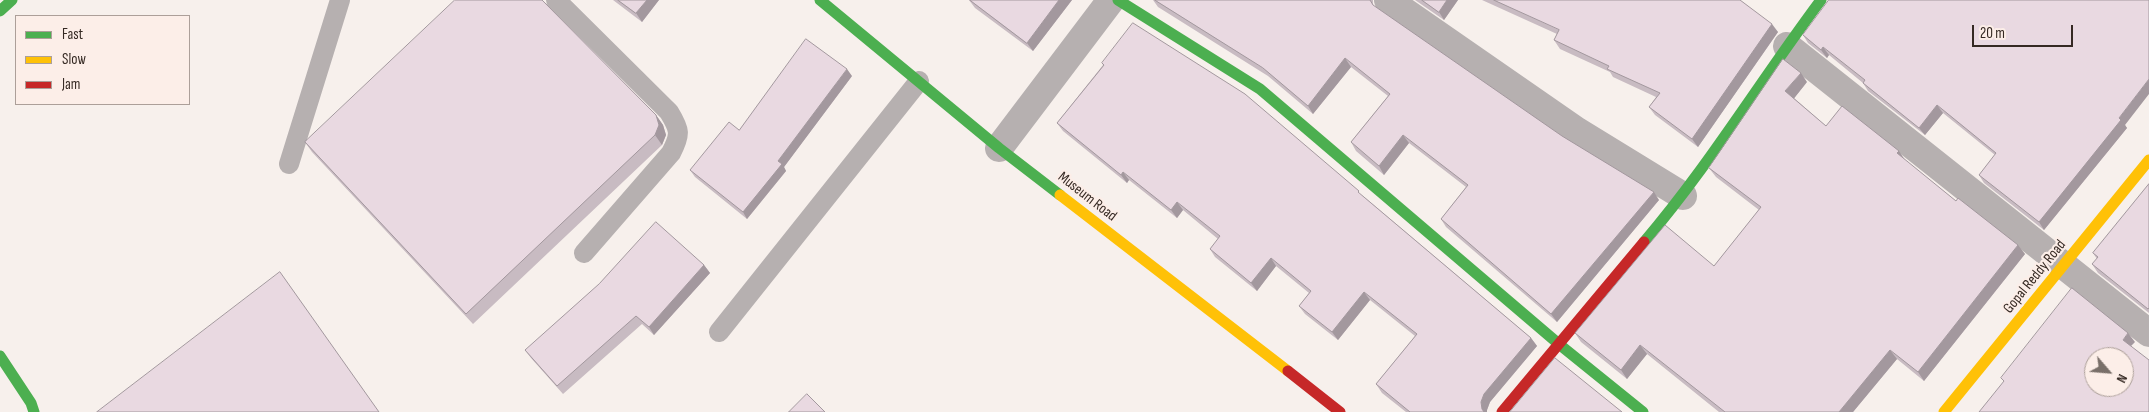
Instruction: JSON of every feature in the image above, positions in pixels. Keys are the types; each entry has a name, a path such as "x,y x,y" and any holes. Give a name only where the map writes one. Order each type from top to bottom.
{"street":[{"path":"0,11 12,0"},
{"name":"Museum Road","path":"820,0 999,148 1340,412"},
{"path":"999,148 1111,0"},
{"path":"1118,0 1260,89 1560,345 1643,412"},
{"path":"1388,0 1577,131 1683,196"},
{"path":"1502,412 1683,196 1821,0"},
{"path":"1787,46 2149,333"},
{"name":"Gopal Reddy Road","path":"1944,412 2149,160"},
{"path":"0,356 31,403 34,412"}],"lane":[{"path":"289,164 340,0"},
{"path":"556,0 669,112 677,124 679,137 671,153 584,253"},
{"path":"719,332 919,81"}],"building":[{"path":"455,0 542,0 656,115 659,125 655,135 466,314 305,142"},
{"path":"618,0 647,0 636,13"},
{"path":"970,0 1059,0 1027,43"},
{"path":"1155,0 1370,0 1373,5 1562,136 1654,192 1551,314 1441,219 1468,185 1403,135 1379,166 1351,142 1390,94 1345,58 1308,106 1263,68"},
{"path":"1422,0 1447,0 1439,12"},
{"path":"1494,0 1740,0 1772,24 1692,139 1649,107 1660,93 1607,69 1609,66 1554,40 1559,30"},
{"path":"1829,0 2149,0 2149,79 2119,118 2121,120 2039,222 1979,175 1996,153 1937,105 1919,128 1863,83 1865,80 1823,47 1821,50 1803,35"},
{"path":"1133,23 1245,94 1531,338 1484,394 1481,402 1484,412 1410,412 1376,384 1417,334 1364,292 1332,332 1299,306 1311,291 1271,258 1251,283 1210,249 1220,236 1177,202 1171,210 1123,172 1121,175 1057,123 1104,65 1102,63"},
{"path":"806,39 847,69 778,161 782,164 743,212 690,170 729,122 739,130"},
{"path":"1783,59 1801,73 1785,91 1826,126 1842,106 1899,151 1897,153 1956,201 1958,198 2018,245 1918,372 1890,350 1839,412 1725,412 1640,345 1621,370 1575,333 1665,225 1714,266 1761,207 1709,168"},
{"path":"2149,184 2148,309 2092,264 2098,257 2093,253"},
{"path":"656,222 704,265 649,327 636,316 557,386 525,350 599,284"},
{"path":"280,272 379,412 97,412"},
{"path":"2072,288 2128,333 2123,340 2132,347 2084,347 2084,397 2134,397 2134,348 2149,360 2149,412 1979,412 2004,381 2001,378"},
{"path":"1555,358 1622,412 1510,412"},
{"path":"807,394 825,412 789,412"}],"traffic: fast":[{"path":"0,11 12,0"},
{"path":"820,0 999,148 1060,195"},
{"path":"1118,0 1260,89 1560,345 1643,412"},
{"path":"1644,242 1713,153 1821,0"},
{"path":"0,356 31,403 34,412"}],"traffic: slow":[{"path":"1944,412 2149,160"},
{"path":"1060,195 1288,371"}],"traffic: jam":[{"path":"1502,412 1644,242"},
{"path":"1288,371 1340,412"}]}
